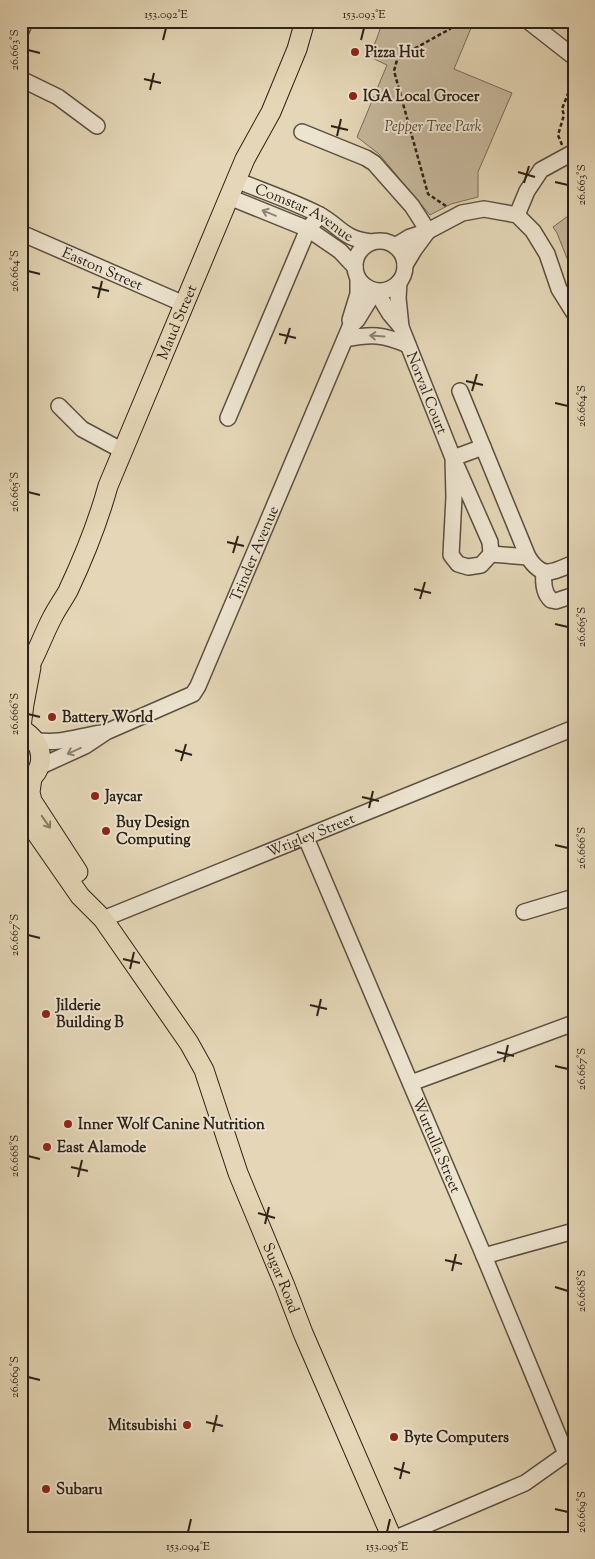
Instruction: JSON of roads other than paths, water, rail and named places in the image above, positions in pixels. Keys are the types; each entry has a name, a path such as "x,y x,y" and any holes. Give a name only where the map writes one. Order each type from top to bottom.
{"main road":[{"name":"Maud Street","path":"103,919 98,901 32,800 30,792 31,777 41,758 39,749 26,732 24,704 26,673 52,618 58,589 74,548 108,486 245,159 262,107 301,21"},
{"name":"Maud Street","path":"245,159 271,112 297,49 305,21"},
{"path":"21,806 30,824 80,896 103,919"},
{"name":"Sugar Road","path":"103,919 190,1043 204,1070 238,1173 303,1333 394,1538"}],"street":[{"path":"21,31 25,21"},
{"path":"528,21 574,57"},
{"path":"21,79 58,97 97,126"},
{"path":"302,132 374,163 412,206 428,231"},
{"path":"517,215 527,191 541,170 570,153"},
{"name":"Comstar Avenue","path":"233,188 320,215 345,235 359,241 372,242"},
{"name":"Comstar Avenue","path":"233,188 308,229 340,251 356,273"},
{"path":"395,246 462,213 484,209 517,215 533,231 547,254 559,289 574,313"},
{"path":"228,418 308,229 320,215"},
{"path":"405,266 416,246 428,231"},
{"name":"Easton Street","path":"21,233 184,304"},
{"path":"372,242 387,242 395,246 404,257 404,274 400,282 393,288 385,291 376,291 364,286 356,273 356,259 359,252 372,242"},
{"name":"Trinder Avenue","path":"348,333 350,318 358,294 356,273"},
{"name":"Norval Court","path":"400,282 398,298 401,327 453,458 490,542 491,554 481,565 468,567 458,564 451,555 454,497 453,458"},
{"name":"Trinder Avenue","path":"31,777 106,732 184,700 198,686 348,333 376,291"},
{"name":"Norval Court","path":"376,291 390,314 401,327"},
{"path":"348,333 387,336 408,345"},
{"path":"460,391 528,557 534,566 547,573 574,563"},
{"path":"59,406 82,429 122,451"},
{"path":"453,458 483,447"},
{"path":"491,554 528,557"},
{"path":"544,572 543,582 551,600 556,601 574,594"},
{"name":"Wrigley Street","path":"103,919 574,728"},
{"name":"Trinder Avenue","path":"26,732 48,743 106,732"},
{"name":"Wurtulla Street","path":"306,838 484,1256 570,1451"},
{"path":"524,912 574,897"},
{"path":"411,1083 574,1023"},
{"path":"484,1256 574,1231"},
{"path":"394,1538 525,1483 570,1451"}],"place":[{"name":"Pizza Hut","path":"355,52"},
{"name":"IGA Local Grocer","path":"353,96"},
{"name":"Battery World","path":"52,717"},
{"name":"Jaycar","path":"95,796"},
{"name":"Buy Design Computing","path":"106,831"},
{"name":"Jilderie Building B","path":"46,1014"},
{"name":"Inner Wolf Canine Nutrition","path":"68,1124"},
{"name":"East Alamode","path":"47,1147"},
{"name":"Mitsubishi","path":"187,1425"},
{"name":"Byte Computers","path":"394,1437"},
{"name":"Subaru","path":"46,1489"}],"park label":[{"name":"Pepper Tree Park","path":"433,126"}]}
